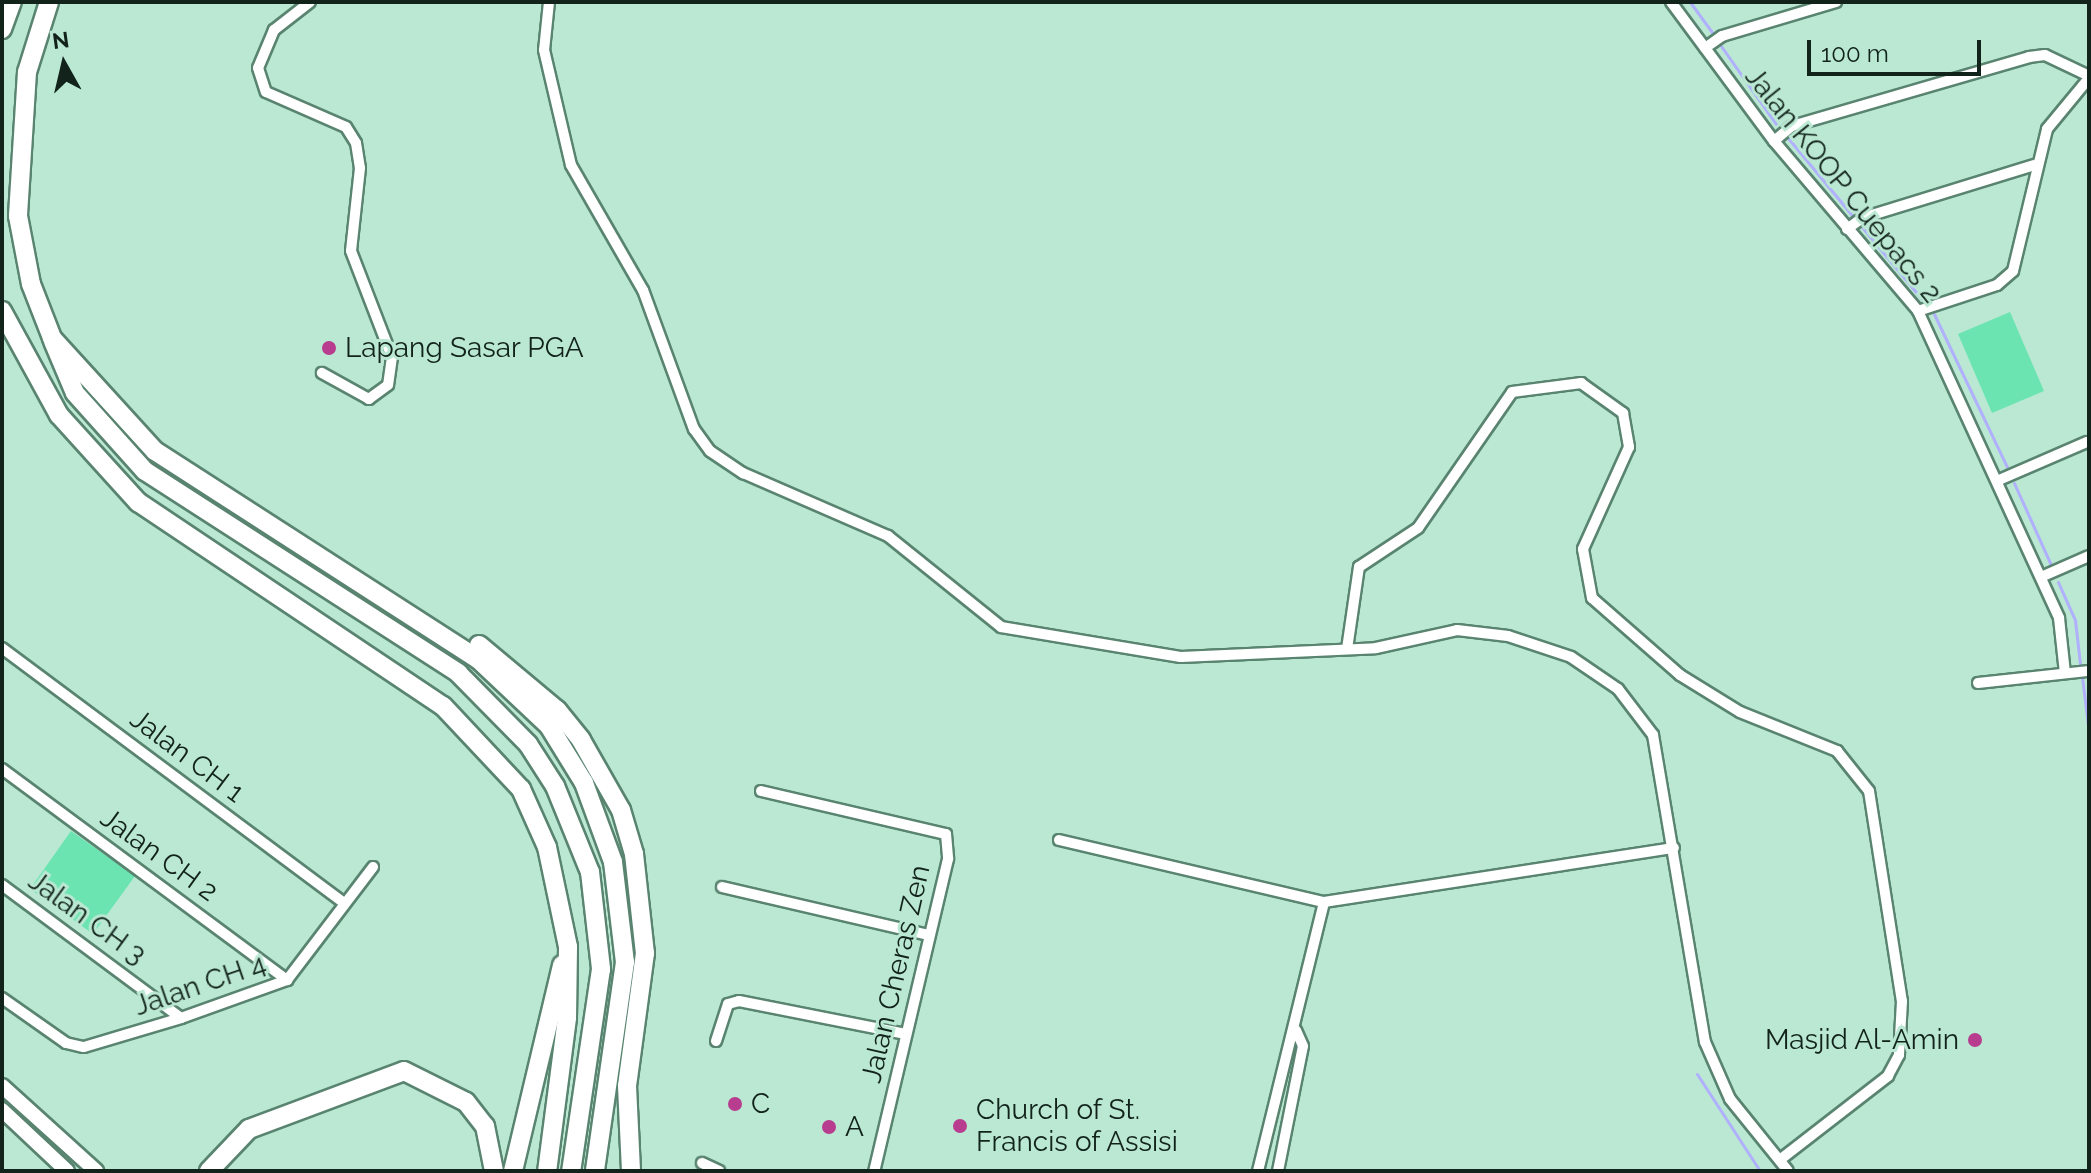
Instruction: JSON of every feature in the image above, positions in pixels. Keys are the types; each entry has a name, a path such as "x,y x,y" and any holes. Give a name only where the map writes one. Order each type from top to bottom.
{"highway":[{"path":"2,29 12,2"},
{"path":"49,2 27,72 18,216 31,284 75,393 145,471 458,673 528,744 555,786 590,872 601,969 571,1171"},
{"path":"2,311 59,415 138,502 397,672 484,743 521,789 547,847 568,947 567,1018 547,1171"},
{"path":"52,338 155,451 405,608 478,659 549,726 600,819 624,914 625,962 595,1171"},
{"path":"405,608 480,645 557,710 621,810 643,905 645,953 627,1086 631,1171"},
{"path":"513,1171 568,947"},
{"path":"209,1171 249,1129 404,1071 466,1102 485,1126 494,1171"}],"street":[{"path":"310,2 274,30 258,68 266,92 346,127 356,143 360,168 351,251 392,357 388,385 369,399 353,397 322,373"},
{"path":"549,2 544,50 571,165 643,290 678,397 710,451 888,536 1001,627 1181,657 1347,649 1457,630 1571,657 1618,689 1653,735 1705,1042 1730,1099 1788,1171"},
{"name":"Jalan KOOP Cuepacs 2","path":"1671,2 1774,141 1918,311 1999,480 2059,618 2065,673"},
{"path":"1705,48 1722,36 1836,2"},
{"path":"1774,141 1792,126 2029,57 2045,55 2089,77 2053,117 2034,165 2013,271 1997,285 1918,311"},
{"path":"1847,229 1862,218 2034,165"},
{"path":"1347,649 1359,567 1418,528 1512,392 1581,383 1623,413 1629,447 1583,549 1592,598 1716,697 1837,751 1869,791 1902,1001 1899,1055 1888,1076 1781,1159"},
{"path":"1999,480 2087,442"},
{"path":"2041,577 2089,556"},
{"name":"Jalan CH 1","path":"2,648 343,902"},
{"path":"1978,683 2089,671"},
{"name":"Jalan CH 2","path":"2,769 287,980"},
{"name":"Jalan Cheras Zen","path":"761,791 946,834 948,859 874,1171"},
{"path":"1059,840 1324,902 1674,848"},
{"name":"Jalan CH 4","path":"2,998 66,1043 84,1047 181,1018 287,980 343,902 373,867"},
{"name":"Jalan CH 3","path":"2,885 181,1018"},
{"path":"722,887 929,935"},
{"path":"1258,1171 1286,1043 1296,1030 1324,902"},
{"path":"716,1041 728,1004 739,1001 906,1034"},
{"path":"1278,1171 1303,1046 1296,1030"},
{"path":"2,1086 96,1171"},
{"path":"2,1110 67,1171"},
{"path":"702,1163 719,1171"}],"green space":[{"path":"2010,312 2044,391 1992,413 1958,334"},
{"path":"71,831 135,876 93,934 30,889"}],"waterway":[{"path":"1690,2 1714,35"},
{"path":"1721,46 1776,124"},
{"path":"1788,138 1852,215"},
{"path":"1862,227 1925,303"},
{"path":"1934,314 2007,467"},
{"path":"2014,483 2051,565"},
{"path":"2058,582 2075,620 2080,664"},
{"path":"2082,677 2089,733"},
{"path":"1697,1074 1760,1171"}],"place":[{"name":"Lapang Sasar PGA","path":"329,348"},
{"name":"Masjid Al-Amin","path":"1975,1040"},
{"name":"C","path":"735,1104"},
{"name":"Church of St. Francis of Assisi","path":"960,1126"},
{"name":"A","path":"829,1127"}]}
